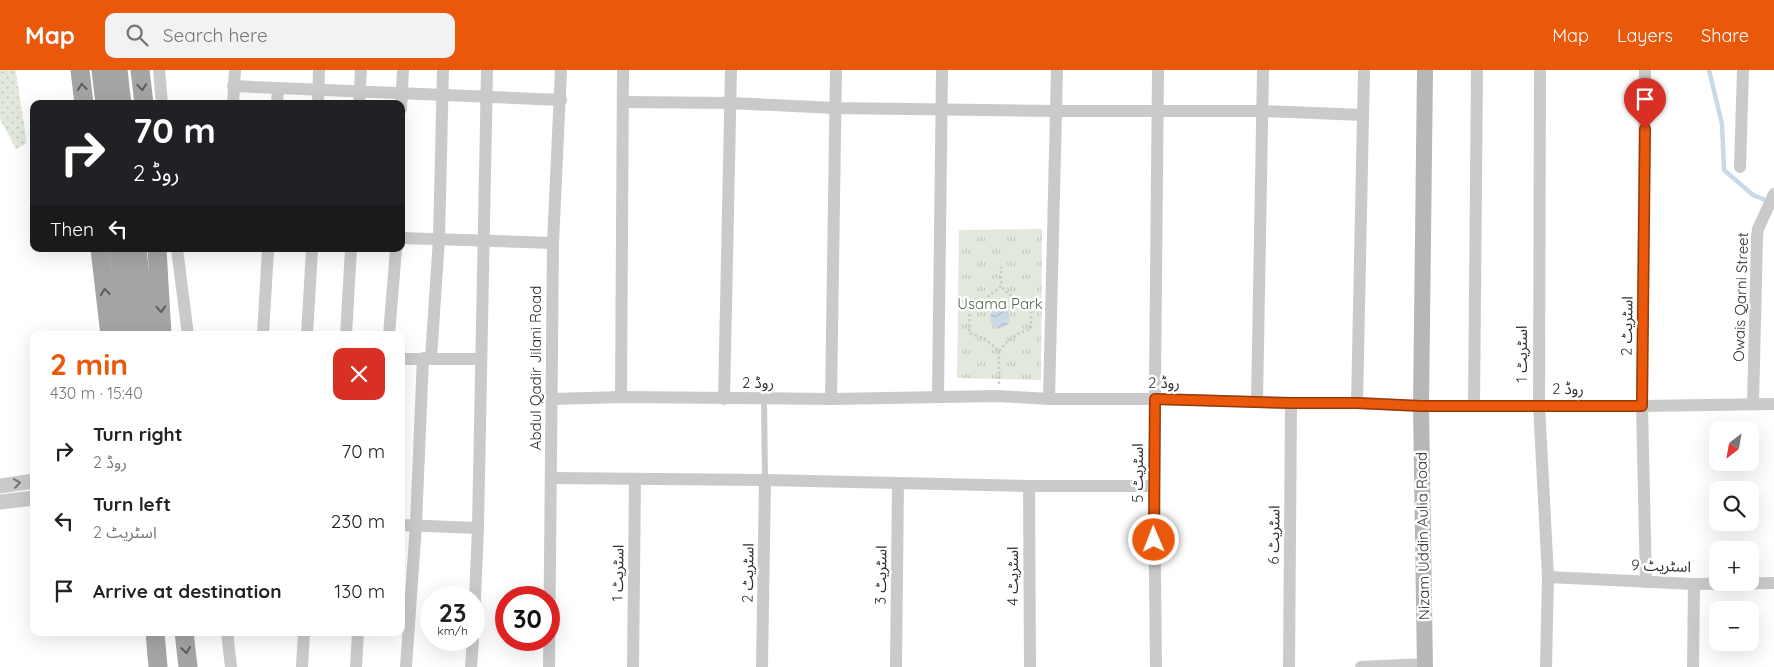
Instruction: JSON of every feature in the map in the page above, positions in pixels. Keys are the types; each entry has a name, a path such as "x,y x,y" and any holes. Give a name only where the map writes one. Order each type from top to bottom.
{"main road":[{"path":"80,70 84,100"},
{"path":"101,70 105,100"},
{"path":"118,70 122,100"},
{"path":"140,70 144,100"},
{"name":"Nizam Uddin Aulia Road","path":"1425,70 1421,406 1425,665"},
{"path":"100,252 110,331"},
{"path":"119,252 128,331"},
{"path":"137,252 146,331"},
{"path":"157,252 162,331"},
{"path":"154,636 158,667"},
{"path":"184,636 188,667"}],"street":[{"path":"159,70 162,100"},
{"path":"233,100 235,70"},
{"path":"318,100 320,70"},
{"path":"360,98 361,70"},
{"path":"402,100 403,70"},
{"path":"406,667 427,358 439,239 443,70"},
{"path":"476,586 485,242 487,70"},
{"name":"Abdul Qadir Jilani Road","path":"550,667 553,243 561,70"},
{"path":"621,397 623,70"},
{"path":"724,399 731,70"},
{"path":"831,399 836,70"},
{"path":"938,396 942,70"},
{"path":"1049,399 1057,70"},
{"name":"اسٹریٹ 5","path":"1156,667 1154,486 1158,70"},
{"path":"1257,402 1263,70"},
{"path":"1357,403 1364,70"},
{"path":"1474,406 1478,70"},
{"name":"اسٹریٹ 1","path":"1540,70 1538,405 1548,577 1546,667"},
{"name":"اسٹریٹ 2","path":"1646,70 1642,406 1646,582"},
{"path":"1740,166 1743,70"},
{"path":"234,86 319,90 360,98 402,93 561,100"},
{"path":"277,100 278,88"},
{"path":"623,102 730,103 835,108 1262,112 1362,115"},
{"name":"Owais Qarni Street","path":"1753,404 1757,237 1758,229 1773,195"},
{"path":"405,238 553,243"},
{"path":"177,252 187,331"},
{"path":"263,331 268,252"},
{"path":"307,331 312,252"},
{"path":"346,331 351,252"},
{"path":"389,331 396,252"},
{"path":"405,359 481,359"},
{"name":"روڈ 2","path":"553,399 621,397 831,399 998,396 1049,399 1155,399 1421,406 1774,404"},
{"name":"اسٹریٹ 6","path":"1288,667 1291,403"},
{"path":"552,478 765,480 1029,486 1154,486"},
{"name":"اسٹریٹ 1","path":"633,667 635,480"},
{"name":"اسٹریٹ 2","path":"762,667 765,480"},
{"path":"0,486 30,482"},
{"name":"اسٹریٹ 3","path":"896,667 898,483"},
{"name":"اسٹریٹ 4","path":"1029,486 1030,667"},
{"path":"0,502 30,498"},
{"path":"405,525 478,528"},
{"name":"اسٹریٹ 9","path":"1548,577 1694,584 1774,583"},
{"path":"1693,667 1694,584"},
{"path":"227,636 231,667"},
{"path":"302,667 304,636"},
{"path":"356,667 358,636"},
{"path":"471,667 472,651"},
{"path":"1361,667 1425,665"}],"lane":[{"path":"764,398 765,480"}],"path":[{"path":"999,351 1014,336 1022,331 1031,330 1031,305 1006,294 1001,286 1001,268"},
{"path":"1000,374 999,351 985,339 969,333 970,300 984,300 1001,286"}],"green space":[{"path":"0,70 15,70 16,73 27,143 16,149 0,119"},
{"name":"Usama Park","path":"1042,229 1041,380 957,378 959,230"}],"water":[{"path":"1000,308 1007,311 1010,318 1007,325 1000,328 993,325 990,318 993,311"}],"waterway":[{"path":"1709,70 1722,124 1724,170 1753,195 1768,201"}],"route":[{"path":"1154,540 1155,399 1421,406 1642,406 1645,129"}]}
